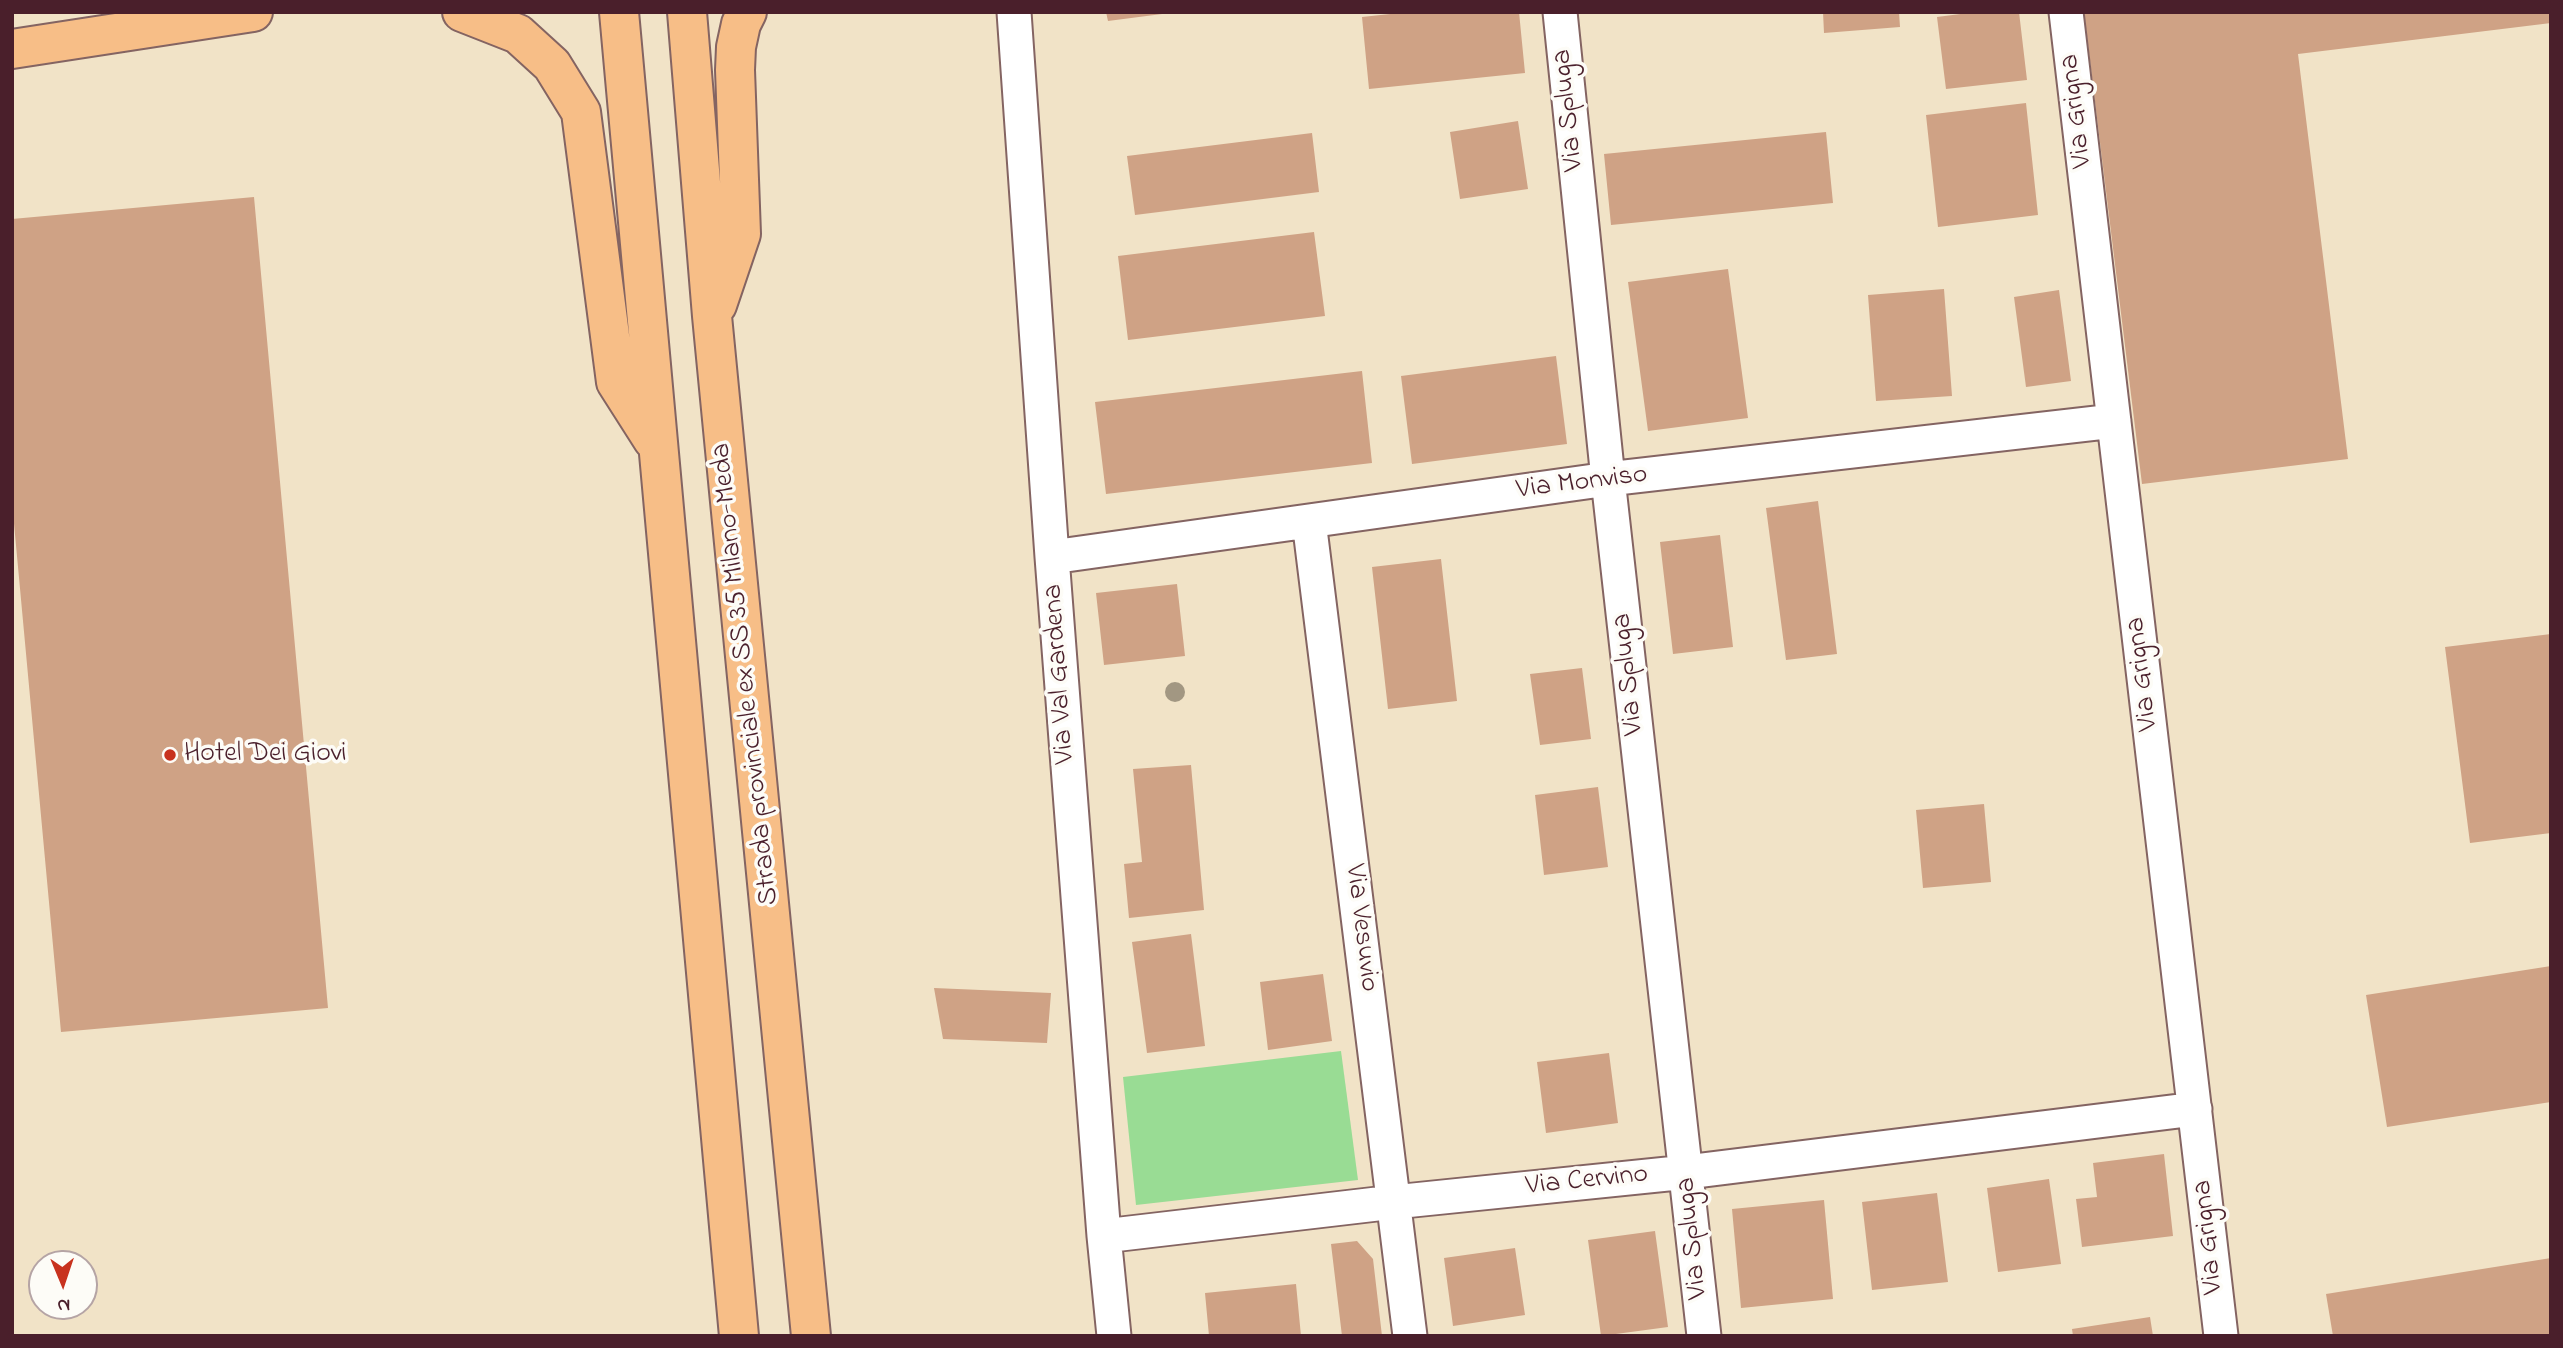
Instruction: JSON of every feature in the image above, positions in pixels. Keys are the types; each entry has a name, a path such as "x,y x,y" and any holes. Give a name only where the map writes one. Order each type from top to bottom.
{"highway":[{"path":"12,50 253,12"},
{"path":"462,12 518,34 552,65 581,112 616,382 656,444"},
{"path":"619,12 656,444 739,1336"},
{"name":"Strada provinciale ex SS 35 Milano-Meda","path":"687,12 712,316 811,1336"},
{"path":"712,316 741,234 735,70 736,47 741,24 747,12"}],"street":[{"name":"Via Val Gardena","path":"1014,12 1052,556 1114,1336"},
{"name":"Via Spluga","path":"1560,12 1608,480 1704,1336"},
{"name":"Via Grigna","path":"2066,12 2221,1336"},
{"name":"Via Monviso","path":"1052,556 1608,480 2114,421"},
{"name":"Via Vesuvio","path":"1309,521 1410,1336"},
{"name":"Via Cervino","path":"1104,1236 1394,1202 1687,1172 2195,1109"}],"green space":[{"path":"1341,1051 1358,1180 1136,1205 1123,1077"}],"building":[{"path":"1106,12 1161,12 1162,14 1108,21"},
{"path":"1409,12 1519,12 1525,73 1369,89 1362,17"},
{"path":"1823,12 1899,12 1900,27 1824,33"},
{"path":"1976,12 2019,12 2027,80 1946,89 1937,17"},
{"path":"2084,12 2551,12 2551,23 2298,54 2348,459 2142,484"},
{"path":"2026,103 2038,215 1938,227 1926,115"},
{"path":"1518,121 1528,189 1460,199 1450,132"},
{"path":"1826,132 1833,203 1611,225 1604,154"},
{"path":"1312,133 1319,192 1135,215 1127,156"},
{"name":"Hotel Dei Giovi","path":"254,197 328,1008 61,1032 12,502 12,219"},
{"path":"1314,232 1325,316 1128,340 1118,256"},
{"path":"1728,269 1748,418 1648,431 1628,282"},
{"path":"1944,289 1952,396 1876,401 1868,295"},
{"path":"2059,290 2071,381 2026,387 2014,297"},
{"path":"1556,356 1567,444 1412,464 1401,376"},
{"path":"1362,371 1372,463 1106,494 1095,402"},
{"path":"1818,501 1837,654 1786,660 1766,508"},
{"path":"1720,535 1733,647 1673,654 1660,542"},
{"path":"1441,559 1457,701 1388,709 1372,567"},
{"path":"1177,584 1185,656 1104,665 1096,593"},
{"path":"2551,634 2551,833 2470,843 2445,647"},
{"path":"1582,668 1591,739 1540,745 1530,674"},
{"path":"1191,765 1204,910 1129,918 1124,864 1142,862 1133,769"},
{"path":"1598,787 1608,867 1544,875 1535,795"},
{"path":"1984,804 1991,882 1923,888 1916,810"},
{"path":"1191,934 1205,1046 1147,1053 1132,942"},
{"path":"2551,966 2551,1102 2387,1127 2366,995"},
{"path":"1323,974 1332,1041 1268,1050 1260,982"},
{"path":"934,988 1051,993 1047,1043 943,1039"},
{"path":"1609,1053 1618,1123 1546,1133 1537,1062"},
{"path":"2164,1154 2173,1236 2082,1247 2076,1199 2097,1197 2093,1163"},
{"path":"2049,1179 2061,1264 1998,1272 1987,1188"},
{"path":"1937,1193 1948,1282 1872,1290 1862,1202"},
{"path":"1824,1200 1833,1299 1741,1308 1732,1209"},
{"path":"1655,1231 1668,1327 1601,1336 1588,1240"},
{"path":"1357,1241 1373,1259 1382,1336 1342,1336 1331,1244"},
{"path":"1515,1248 1525,1315 1453,1326 1444,1258"},
{"path":"2551,1258 2551,1336 2333,1336 2326,1294"},
{"path":"1296,1284 1301,1336 1209,1336 1205,1293"},
{"path":"2150,1317 2153,1336 2073,1336 2072,1329"}],"place":[{"name":"Hotel Dei Giovi","path":"170,755"}]}
